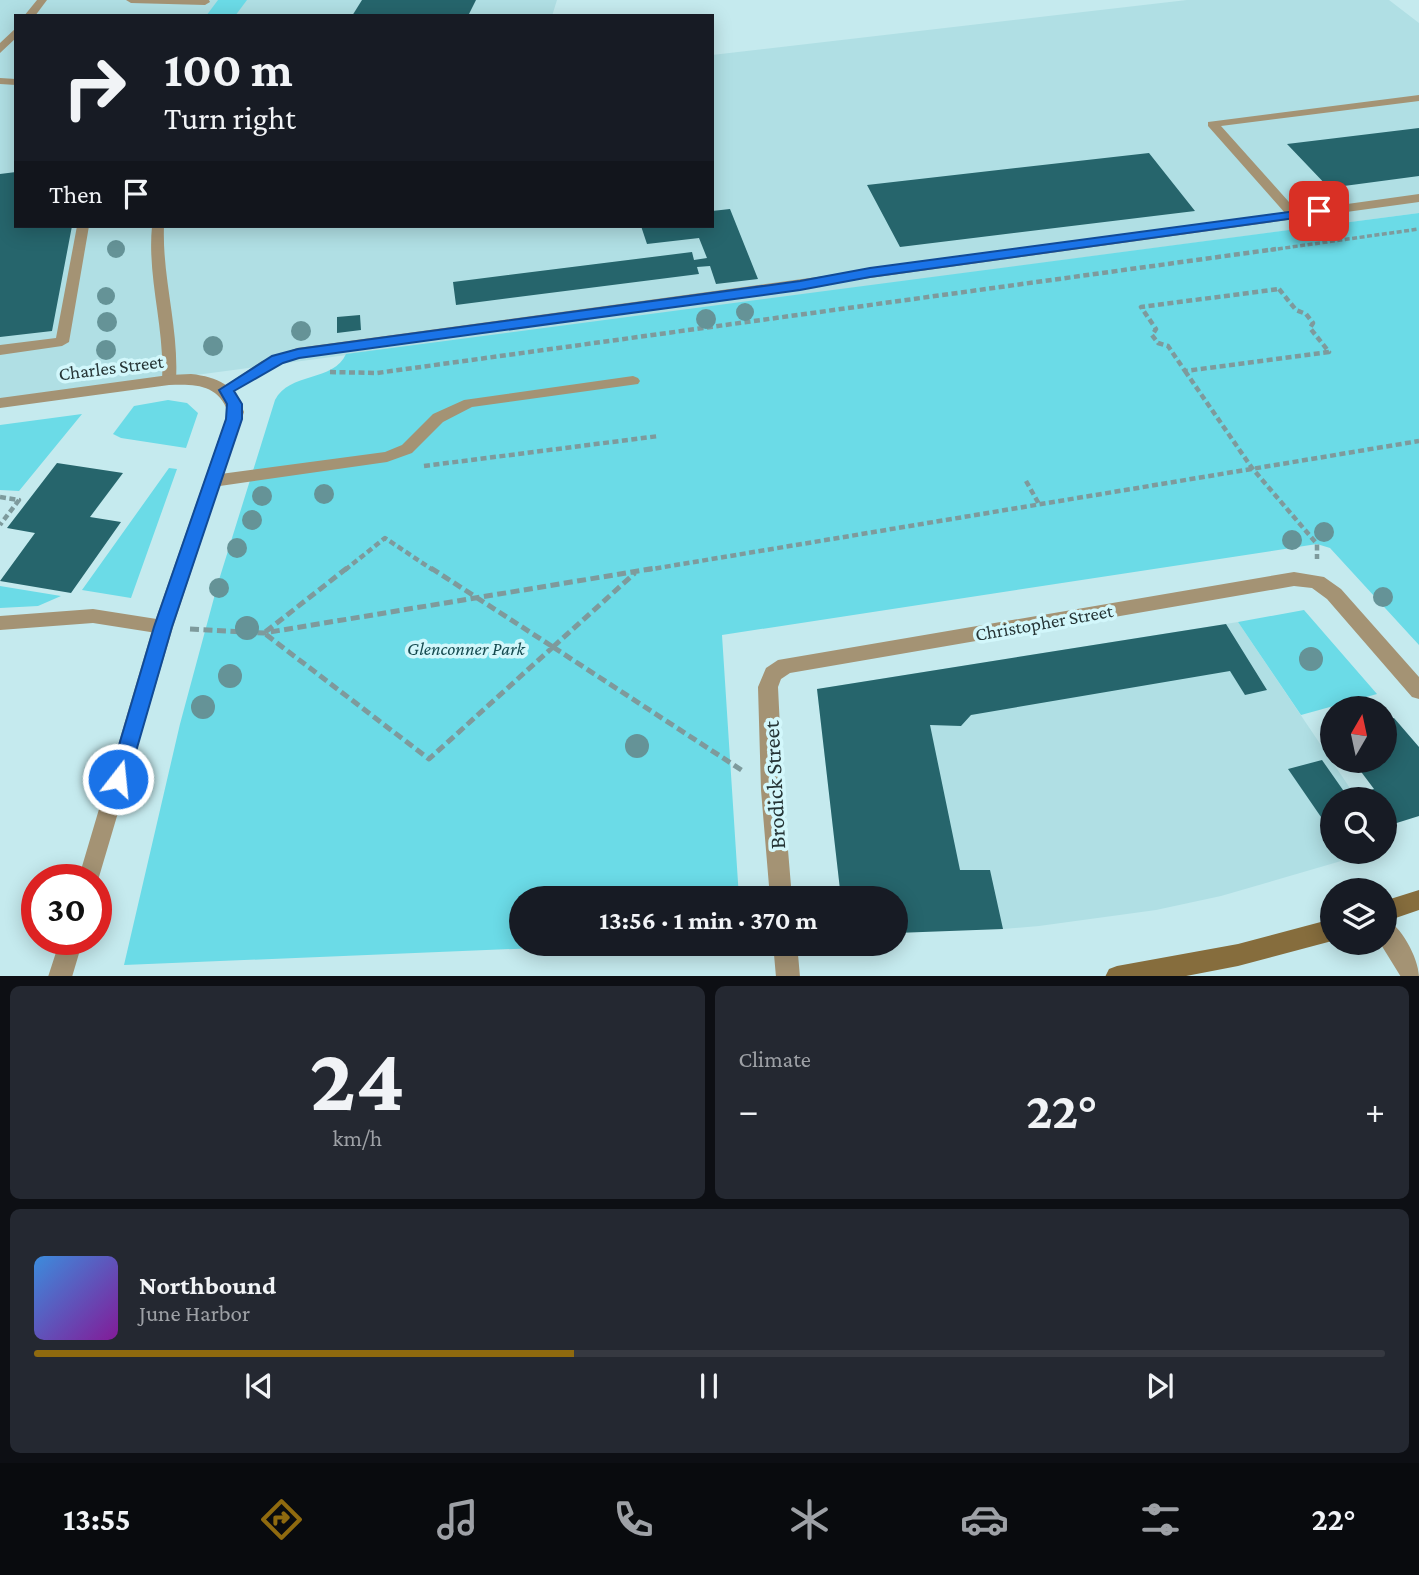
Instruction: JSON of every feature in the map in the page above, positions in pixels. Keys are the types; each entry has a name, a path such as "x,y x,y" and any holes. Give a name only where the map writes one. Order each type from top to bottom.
{"street":[{"name":"Charles Street","path":"0,403 169,380 204,381 226,390"},
{"path":"94,864 163,627 236,412 226,390"},
{"name":"Christopher Street","path":"773,674 776,670 796,664 1294,579 1317,582"},
{"path":"1317,582 1335,594 1419,691"},
{"name":"Brodick Street","path":"773,674 768,687 772,790 780,886"},
{"path":"1397,908 1419,900"},
{"path":"1117,976 1225,958 1320,933"},
{"path":"1397,949 1415,976"},
{"path":"60,976 66,955"},
{"path":"786,956 788,976"}],"lane":[{"path":"31,14 42,0"},
{"path":"138,3 205,1"},
{"path":"0,50 14,33"},
{"path":"1294,215 1212,124 1419,98"},
{"path":"226,390 267,364 298,353 800,286 878,271 1419,198"},
{"path":"0,350 62,342 83,228"},
{"path":"158,228 157,258 172,347 169,380"},
{"path":"213,481 387,457 407,449 438,418 469,403 633,381"},
{"path":"0,623 93,615 163,627"}],"path":[{"path":"324,372 377,373 1419,229"},
{"path":"1185,371 1329,352 1310,328 1313,323 1306,314 1296,310 1279,289 1141,307 1156,329 1152,335 1158,343 1168,346 1185,371 1252,468 1317,544 1317,582"},
{"path":"414,467 659,436"},
{"path":"163,627 264,633 1419,441"},
{"path":"1026,481 1039,504"},
{"path":"0,497 19,500 0,525"},
{"path":"264,633 385,538 772,790"},
{"path":"264,633 429,759 636,572"}],"shaded area":[{"path":"0,0 557,0 553,14 14,14 14,228 714,228 714,55 1187,0 1389,0 1419,23 1419,213 0,401"},
{"path":"1238,622 1320,744 1320,774 1340,774 1349,787 1320,787 1320,864 1331,864 1221,896 1156,910 1003,929 908,901 908,886 840,886 817,689"}],"green space":[{"path":"218,0 247,0 236,14 208,14"},
{"name":"Glenconner Park","path":"1419,213 1419,645 1330,548 1317,544 722,635 738,886 509,886 509,949 124,965 180,724 218,583 275,400 290,385 332,369 346,354"},
{"path":"168,400 187,403 198,413 186,448 121,438 113,434 134,406"},
{"path":"82,414 19,491 0,490 0,425"},
{"path":"169,468 177,469 131,598 82,590"},
{"path":"0,586 61,596 38,606 0,608"},
{"path":"1304,610 1377,694 1320,696 1320,710 1301,715 1238,622"}],"building":[{"path":"362,0 476,0 469,14 353,14"},
{"path":"1419,128 1419,176 1329,188 1287,144"},
{"path":"1149,153 1195,211 900,247 867,185"},
{"path":"14,172 14,228 72,228 52,331 0,337 0,174"},
{"path":"730,209 758,279 716,284 710,266 697,267 699,274 456,305 453,282 692,252 694,260 707,258 699,238 647,244 642,228 714,228 714,211"},
{"path":"360,315 361,330 337,333 337,317"},
{"path":"57,463 123,473 90,517 121,522 71,593 0,581 35,533 7,528"},
{"path":"1226,624 1267,690 1245,695 1230,671 971,715 961,726 930,725 960,870 990,870 1003,929 908,933 908,886 840,886 817,689"},
{"path":"1397,721 1419,747 1419,816 1397,823 1397,787 1372,787 1363,774 1397,773"},
{"path":"1320,761 1320,774 1332,774 1341,787 1320,787 1320,816 1288,769"}],"route":[{"path":"118,779 163,627 236,412 226,390 267,364 298,353 800,286 870,272 1319,211"}]}
